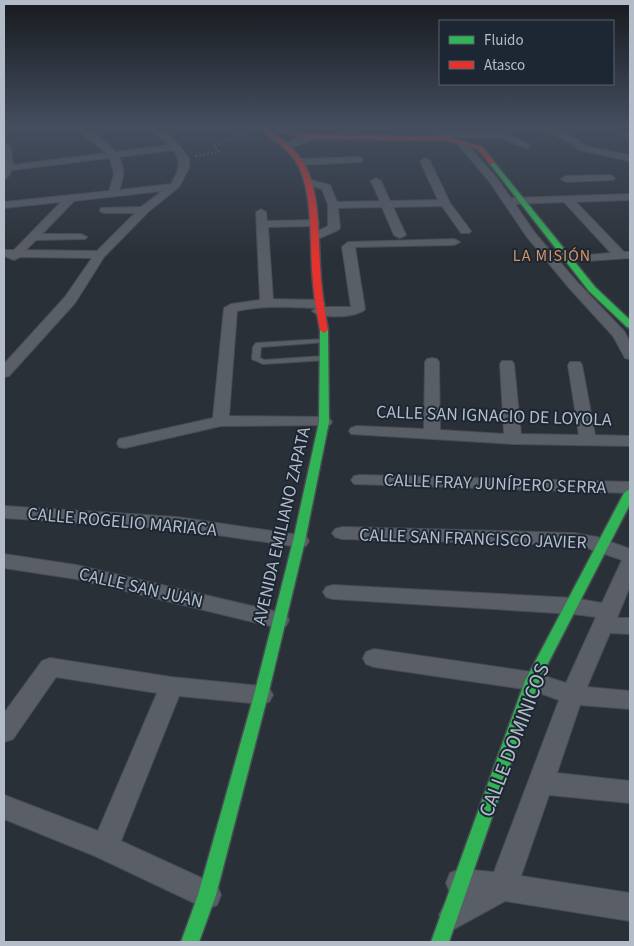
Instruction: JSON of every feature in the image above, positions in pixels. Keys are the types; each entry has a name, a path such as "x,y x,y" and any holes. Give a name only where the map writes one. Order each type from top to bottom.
{"street":[{"path":"113,193 120,173 119,170"},
{"path":"4,373 70,300 100,255 144,210 174,187 183,170"},
{"name":"AVENIDA EMILIANO ZAPATA","path":"190,942 207,895 261,694 299,541 324,422 324,331 319,307 316,236 308,182 303,170"},
{"path":"429,170 445,203 464,231"},
{"path":"485,170 531,235 600,315 619,334 628,347"},
{"path":"498,170 592,289 625,314 630,325"},
{"path":"581,198 564,176 610,178"},
{"path":"376,181 400,234"},
{"path":"308,182 326,187 332,205 334,228 316,236"},
{"path":"4,205 174,187"},
{"path":"507,200 630,197"},
{"path":"4,264 19,253 70,198"},
{"path":"567,198 626,255"},
{"path":"332,205 445,203"},
{"path":"105,210 144,210"},
{"path":"267,303 261,218 314,223"},
{"path":"34,237 81,237"},
{"path":"221,421 231,308 246,304 267,303 319,307 350,312 358,309 348,247 352,244 454,242"},
{"path":"4,253 100,255"},
{"path":"591,258 626,255"},
{"path":"552,259 567,258"},
{"path":"600,315 625,314"},
{"path":"432,362 432,434"},
{"path":"507,364 513,439"},
{"path":"575,365 588,440"},
{"path":"126,443 221,421 324,422"},
{"name":"CALLE SAN IGNACIO DE LOYOLA","path":"356,431 513,439 630,441"},
{"name":"CALLE FRAY JUNÍPERO SERRA","path":"360,480 630,488"},
{"name":"CALLE DOMINICOS","path":"440,942 532,682 630,493"},
{"name":"CALLE ROGELIO MARIACA","path":"4,512 176,523 299,541"},
{"name":"CALLE SAN FRANCISCO JAVIER","path":"342,533 573,539 604,546 630,556"},
{"name":"CALLE SAN JUAN","path":"4,562 76,572 278,620"},
{"name":"CALLE DOMINICOS","path":"503,887 572,695 630,563"},
{"path":"333,592 573,606 630,626"},
{"path":"374,658 532,682 572,695 630,700"},
{"path":"4,732 50,667 171,686 261,694"},
{"path":"105,847 171,686"},
{"path":"540,783 630,792"},
{"path":"4,807 105,847 207,895"},
{"path":"460,884 503,887 630,907"},
{"path":"450,916 503,887"}],"lane":[{"path":"324,341 260,345 257,347 256,359 263,362 324,358"}],"traffic: fast":[{"path":"498,170 592,289 630,325"},
{"path":"190,942 207,895 261,695 299,541 324,422 324,330"},
{"path":"440,942 532,681 630,493"}],"traffic: jam":[{"path":"303,170 313,219 319,298 324,330"}],"district":[{"name":"LA MISIÓN","path":"552,256"}]}
